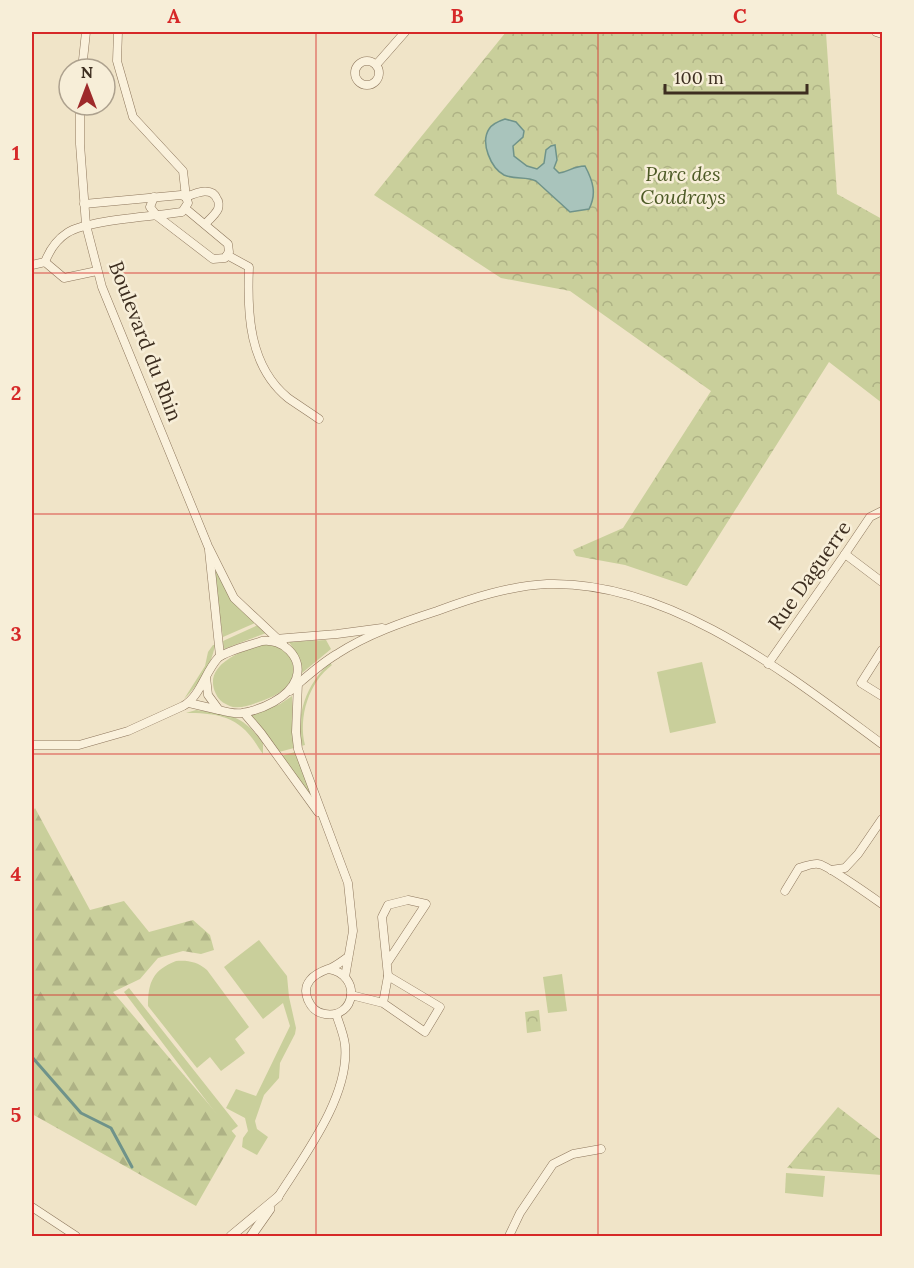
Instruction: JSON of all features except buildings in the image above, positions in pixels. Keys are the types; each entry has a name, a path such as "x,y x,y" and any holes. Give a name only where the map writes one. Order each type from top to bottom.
{"street":[{"path":"83,57 86,32"},
{"path":"45,262 51,246 68,232 86,225 182,212 188,203 183,171 133,117 117,61 118,32"},
{"path":"376,65 405,32"},
{"path":"876,32 882,34"},
{"name":"Boulevard du Rhin","path":"80,117 86,225 97,271 208,546 234,598 276,641"},
{"path":"84,204 181,195 186,197 202,191 210,192 216,195 219,208 205,224"},
{"path":"154,197 150,207 157,216 213,259 219,260 227,255"},
{"path":"186,209 228,244 227,255"},
{"path":"227,255 249,267 250,327 262,364 273,383 288,397 320,419"},
{"path":"32,265 45,262"},
{"path":"45,262 64,278 97,271"},
{"name":"Rue Daguerre","path":"768,664 870,517 882,511"},
{"name":"Boulevard du Rhin","path":"208,546 220,656"},
{"path":"845,554 882,582"},
{"path":"189,703 244,713 261,707 290,691 298,680 336,654 390,627 478,596 548,584 628,593 701,624 768,664 882,744"},
{"path":"32,745 80,745 128,731 189,703 220,656 276,641 390,627"},
{"path":"276,641 290,650 297,663 296,732 298,749 348,883 353,931 345,977"},
{"path":"882,650 861,683 882,696"},
{"path":"206,677 208,695 219,710"},
{"path":"244,713 324,819"},
{"path":"831,870 845,868 858,854 882,819"},
{"path":"785,891 799,868 817,863 882,904"},
{"path":"383,1003 388,976 382,917 388,905 408,900 426,904 387,963"},
{"path":"328,969 348,957"},
{"path":"328,969 336,970 345,977 351,987 351,995 346,1006 336,1014 320,1013 314,1009 306,996 309,980 321,970 328,969"},
{"path":"351,995 383,1003 425,1032 440,1007 388,976"},
{"path":"251,1236 325,1120 343,1078 345,1045 336,1014"},
{"path":"508,1236 520,1213 553,1164 573,1154 601,1149"},
{"path":"231,1236 278,1197"},
{"path":"32,1207 76,1236"}],"green space":[{"name":"Parc des Coudrays","path":"506,32 826,33 837,194 882,219 882,403 829,362 687,586 625,565 576,556 573,550 623,528 711,391 570,291 501,278 374,195"},
{"path":"215,566 234,602 255,623 223,637 216,592"},
{"path":"258,625 266,633 224,649 223,641"},
{"path":"326,640 331,649 302,673 300,659 289,642"},
{"path":"266,644 280,646 289,654 293,665 293,676 287,686 273,696 247,706 233,707 223,702 217,696 213,683 220,666 237,654"},
{"path":"215,645 208,667 184,699 205,666 208,652"},
{"path":"702,662 716,723 670,733 657,672"},
{"path":"330,663 332,665 317,681 307,701 303,723 305,745 301,746 300,723 305,701 315,680"},
{"path":"292,696 294,748 279,752 251,715 280,704"},
{"path":"196,710 218,713 242,721 263,743 263,754 238,724 214,715 186,713"},
{"path":"295,752 315,804 281,756"},
{"path":"35,808 90,910 124,901 149,932 193,920 210,935 214,950 201,954 183,951 158,958 140,979 113,992 236,1136 196,1206 32,1114 32,813"},
{"path":"259,940 287,976 296,1028 280,1063 279,1078 264,1095 255,1121 257,1129 268,1137 257,1155 242,1147 243,1138 248,1131 245,1118 226,1108 236,1089 256,1096 290,1026 283,1003 263,1019 224,967"},
{"path":"176,961 193,962 207,970 249,1027 235,1039 245,1053 221,1071 210,1057 197,1068 148,1006 149,990 153,978 162,968"},
{"path":"562,974 567,1011 548,1013 543,977"},
{"path":"129,988 238,1126 230,1132 124,992"},
{"path":"539,1010 541,1031 527,1033 525,1012"},
{"path":"838,1107 882,1141 882,1175 787,1168"},
{"path":"786,1173 825,1176 823,1197 785,1193"}],"water":[{"path":"505,119 516,122 524,131 523,137 513,146 514,156 527,166 537,169 544,163 546,150 555,145 557,160 554,168 559,173 585,166 593,188 593,198 589,209 570,212 536,181 499,172 488,155 486,141 490,127"}],"waterway":[{"path":"32,1057 81,1113 111,1128 132,1167"}]}
